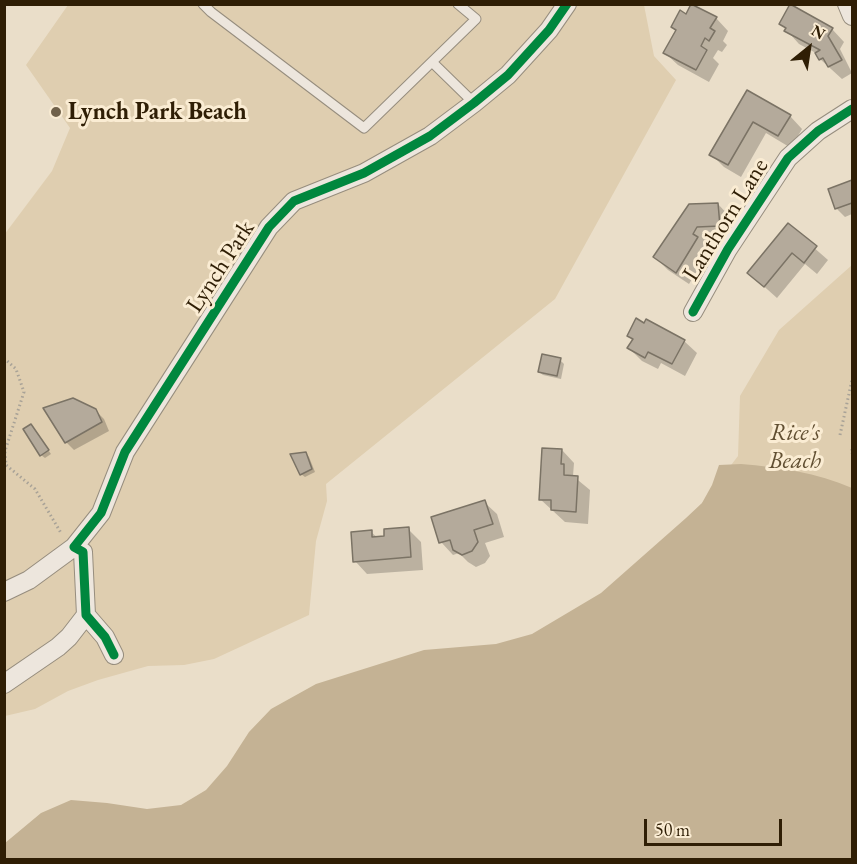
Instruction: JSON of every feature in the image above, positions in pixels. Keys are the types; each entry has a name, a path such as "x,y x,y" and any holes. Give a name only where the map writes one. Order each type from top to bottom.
{"street":[{"name":"Lynch Park","path":"4,592 29,580 74,547 101,513 125,452 269,227 294,201 364,173 430,136 508,75 549,30 567,4"},
{"path":"847,4 852,16"},
{"name":"Lanthorn Lane","path":"693,312 728,249 788,158 818,131 852,109"},
{"path":"74,547 83,552 86,615 105,637 114,655"},
{"path":"4,684 58,647 86,615"}],"lane":[{"path":"203,4 364,128 476,19 458,4"},
{"path":"432,62 474,103"}],"path":[{"path":"4,358 16,369 24,392 5,451 5,465 35,489 58,530 74,547"},
{"path":"840,435 852,380"},
{"path":"852,449 852,454"}],"green space":[{"path":"68,5 644,5 654,56 676,80 555,299 326,484 327,501 316,541 309,615 214,659 184,665 148,666 68,691 35,709 5,716 4,235 52,171 70,128 26,65"},
{"name":"Rice's Beach","path":"852,265 852,521 702,503 738,456 740,396 779,330"}],"shaded area":[{"path":"741,464 798,472 825,478 852,488 852,859 5,859 5,843 41,813 71,800 147,809 181,805 206,790 227,766 249,732 271,709 316,684 424,650 496,644 532,634 601,593 686,518 702,503 719,465"}],"building":[{"path":"691,4 717,17 710,28 715,31 709,41 705,38 701,46 707,50 696,70 663,53 676,30 671,27 680,10 686,14"},
{"path":"790,4 833,28 828,36 842,60 828,67 823,58 819,60 815,53 820,50 784,31 786,28 779,24"},
{"path":"747,90 791,115 778,136 753,122 728,165 709,155"},
{"path":"852,180 852,203 835,209 828,189"},
{"path":"718,203 720,226 697,227 693,234 698,237 676,273 653,257 689,204"},
{"path":"788,223 817,246 804,263 792,253 764,287 747,273"},
{"path":"636,318 644,323 646,319 685,340 672,364 648,352 645,358 627,348 633,339 627,336"},
{"path":"542,354 561,358 557,376 538,372"},
{"path":"73,398 96,409 102,422 65,443 43,408"},
{"path":"31,424 49,450 40,456 23,429"},
{"path":"542,448 562,449 561,464 564,464 564,475 578,476 576,512 551,510 551,500 539,500"},
{"path":"306,452 312,469 300,475 290,454"},
{"path":"485,500 493,524 474,530 478,542 472,551 462,555 453,550 450,540 439,543 431,517"},
{"path":"409,527 411,557 353,562 351,532 372,530 372,537 384,536 384,529"}],"cycle path":[{"path":"114,655 105,637 86,615 83,552 74,547 101,513 125,452 269,227 294,201 364,173 430,136 508,75 549,30 567,4"},
{"path":"693,312 728,249 788,158 818,131 852,109"}],"place":[{"name":"Lynch Park Beach","path":"56,112"}]}
